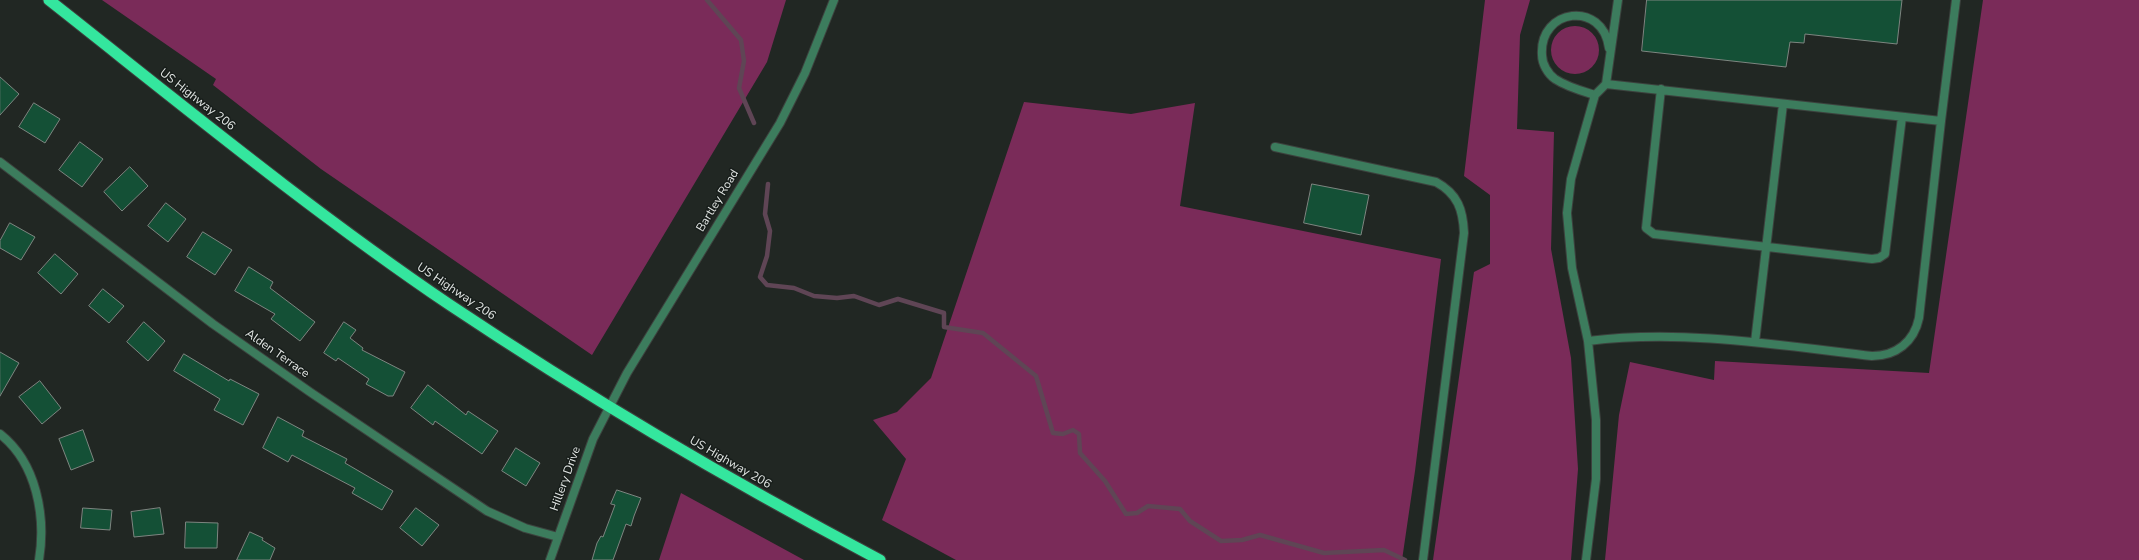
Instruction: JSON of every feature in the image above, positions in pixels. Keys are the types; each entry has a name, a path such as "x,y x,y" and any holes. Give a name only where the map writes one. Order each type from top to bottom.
{"highway":[{"name":"US Highway 206","path":"49,0 232,145 375,252 456,309 609,408 750,490 880,560"}],"street":[{"name":"Bartley Road","path":"609,408 627,373 780,123 805,73 834,0"},
{"path":"1586,560 1593,507 1596,457 1596,420 1588,341 1572,268 1567,213 1571,179 1595,95 1606,84 1618,0"},
{"path":"1588,341 1617,337 1686,338 1755,342 1881,356 1897,351 1909,341 1917,327 1919,318 1956,0"},
{"path":"1595,95 1572,87 1555,78 1550,73 1542,58 1543,40 1554,22 1566,17 1580,16 1593,21 1603,29 1608,40 1610,52"},
{"path":"1606,84 1941,121"},
{"path":"1661,89 1646,228 1654,234 1872,259 1879,258 1884,254 1902,117"},
{"path":"1755,342 1783,104"},
{"path":"1275,147 1436,182 1450,191 1461,208 1464,233 1423,560"},
{"name":"Alden Terrace","path":"0,162 213,324 487,511 524,528 558,538"},
{"name":"Hillery Drive","path":"550,560 594,439 609,408"},
{"path":"0,434 22,460 36,491 42,520 42,543 39,559 48,560"}],"shaded area":[{"path":"102,0 786,0 767,62 592,355 321,169 213,85 216,79"},
{"path":"1485,0 1530,0 1520,35 1517,129 1554,132 1551,249 1571,358 1578,469 1571,560 1433,560 1474,272 1490,264 1490,195 1464,176"},
{"path":"1983,0 2139,0 2139,560 1605,560 1619,415 1630,362 1714,380 1715,361 1929,373"},
{"path":"1570,26 1580,26 1589,30 1595,36 1598,41 1598,59 1589,70 1580,74 1570,74 1561,70 1555,64 1551,55 1551,45 1555,36 1561,30"},
{"path":"1024,102 1131,114 1195,103 1180,206 1441,259 1415,471 1402,560 956,560 882,520 906,459 873,420 897,412 931,378"},
{"path":"681,493 804,560 659,560"}],"building":[{"path":"1647,0 1902,0 1897,44 1805,34 1804,43 1790,42 1786,67 1642,51"},
{"path":"0,77 19,94 0,115"},
{"path":"34,103 60,119 45,143 19,127"},
{"path":"80,142 103,159 82,187 59,170"},
{"path":"130,167 148,186 122,211 104,192"},
{"path":"1312,184 1369,195 1361,235 1304,223"},
{"path":"166,203 186,219 168,242 148,226"},
{"path":"10,223 35,237 21,260 0,248 0,241"},
{"path":"203,232 232,250 215,275 187,257"},
{"path":"55,254 78,274 61,294 38,273"},
{"path":"249,267 273,282 270,288 315,322 300,341 271,319 275,314 235,291"},
{"path":"103,289 124,306 109,323 89,306"},
{"path":"144,322 165,341 148,361 127,342"},
{"path":"344,322 356,330 350,338 363,348 362,350 405,372 393,396 388,396 366,384 369,379 338,358 336,361 324,353"},
{"path":"0,352 19,363 0,396"},
{"path":"184,354 229,381 230,379 259,394 243,425 214,410 220,399 174,371"},
{"path":"40,381 61,408 42,424 19,397"},
{"path":"428,385 466,415 468,411 498,431 482,454 435,421 433,425 411,408"},
{"path":"278,417 304,431 302,436 347,459 345,463 393,491 382,510 352,493 355,488 292,455 288,462 263,448"},
{"path":"83,430 94,461 71,470 59,439"},
{"path":"516,448 540,463 526,486 502,471"},
{"path":"617,490 641,498 631,526 626,524 613,560 592,560 597,543 601,536 603,537 615,505 611,504"},
{"path":"83,508 112,510 110,530 81,528"},
{"path":"160,508 164,534 134,537 131,512"},
{"path":"416,508 439,525 422,546 400,528"},
{"path":"186,522 218,523 217,548 185,548"},
{"path":"250,532 263,538 262,540 275,548 270,560 237,560"}],"waterway":[{"path":"707,0 741,40 744,61 739,88 754,123"},
{"path":"768,184 765,214 770,231 767,256 760,277 767,285 794,288 814,296 837,298 854,296 879,305 898,299 944,313 944,327 983,333 1036,376 1053,433 1063,434 1073,430 1079,434 1080,453 1105,481 1126,514 1137,513 1148,506 1180,509 1190,521 1221,541 1242,540 1260,535 1324,553 1384,550 1405,560"}]}
